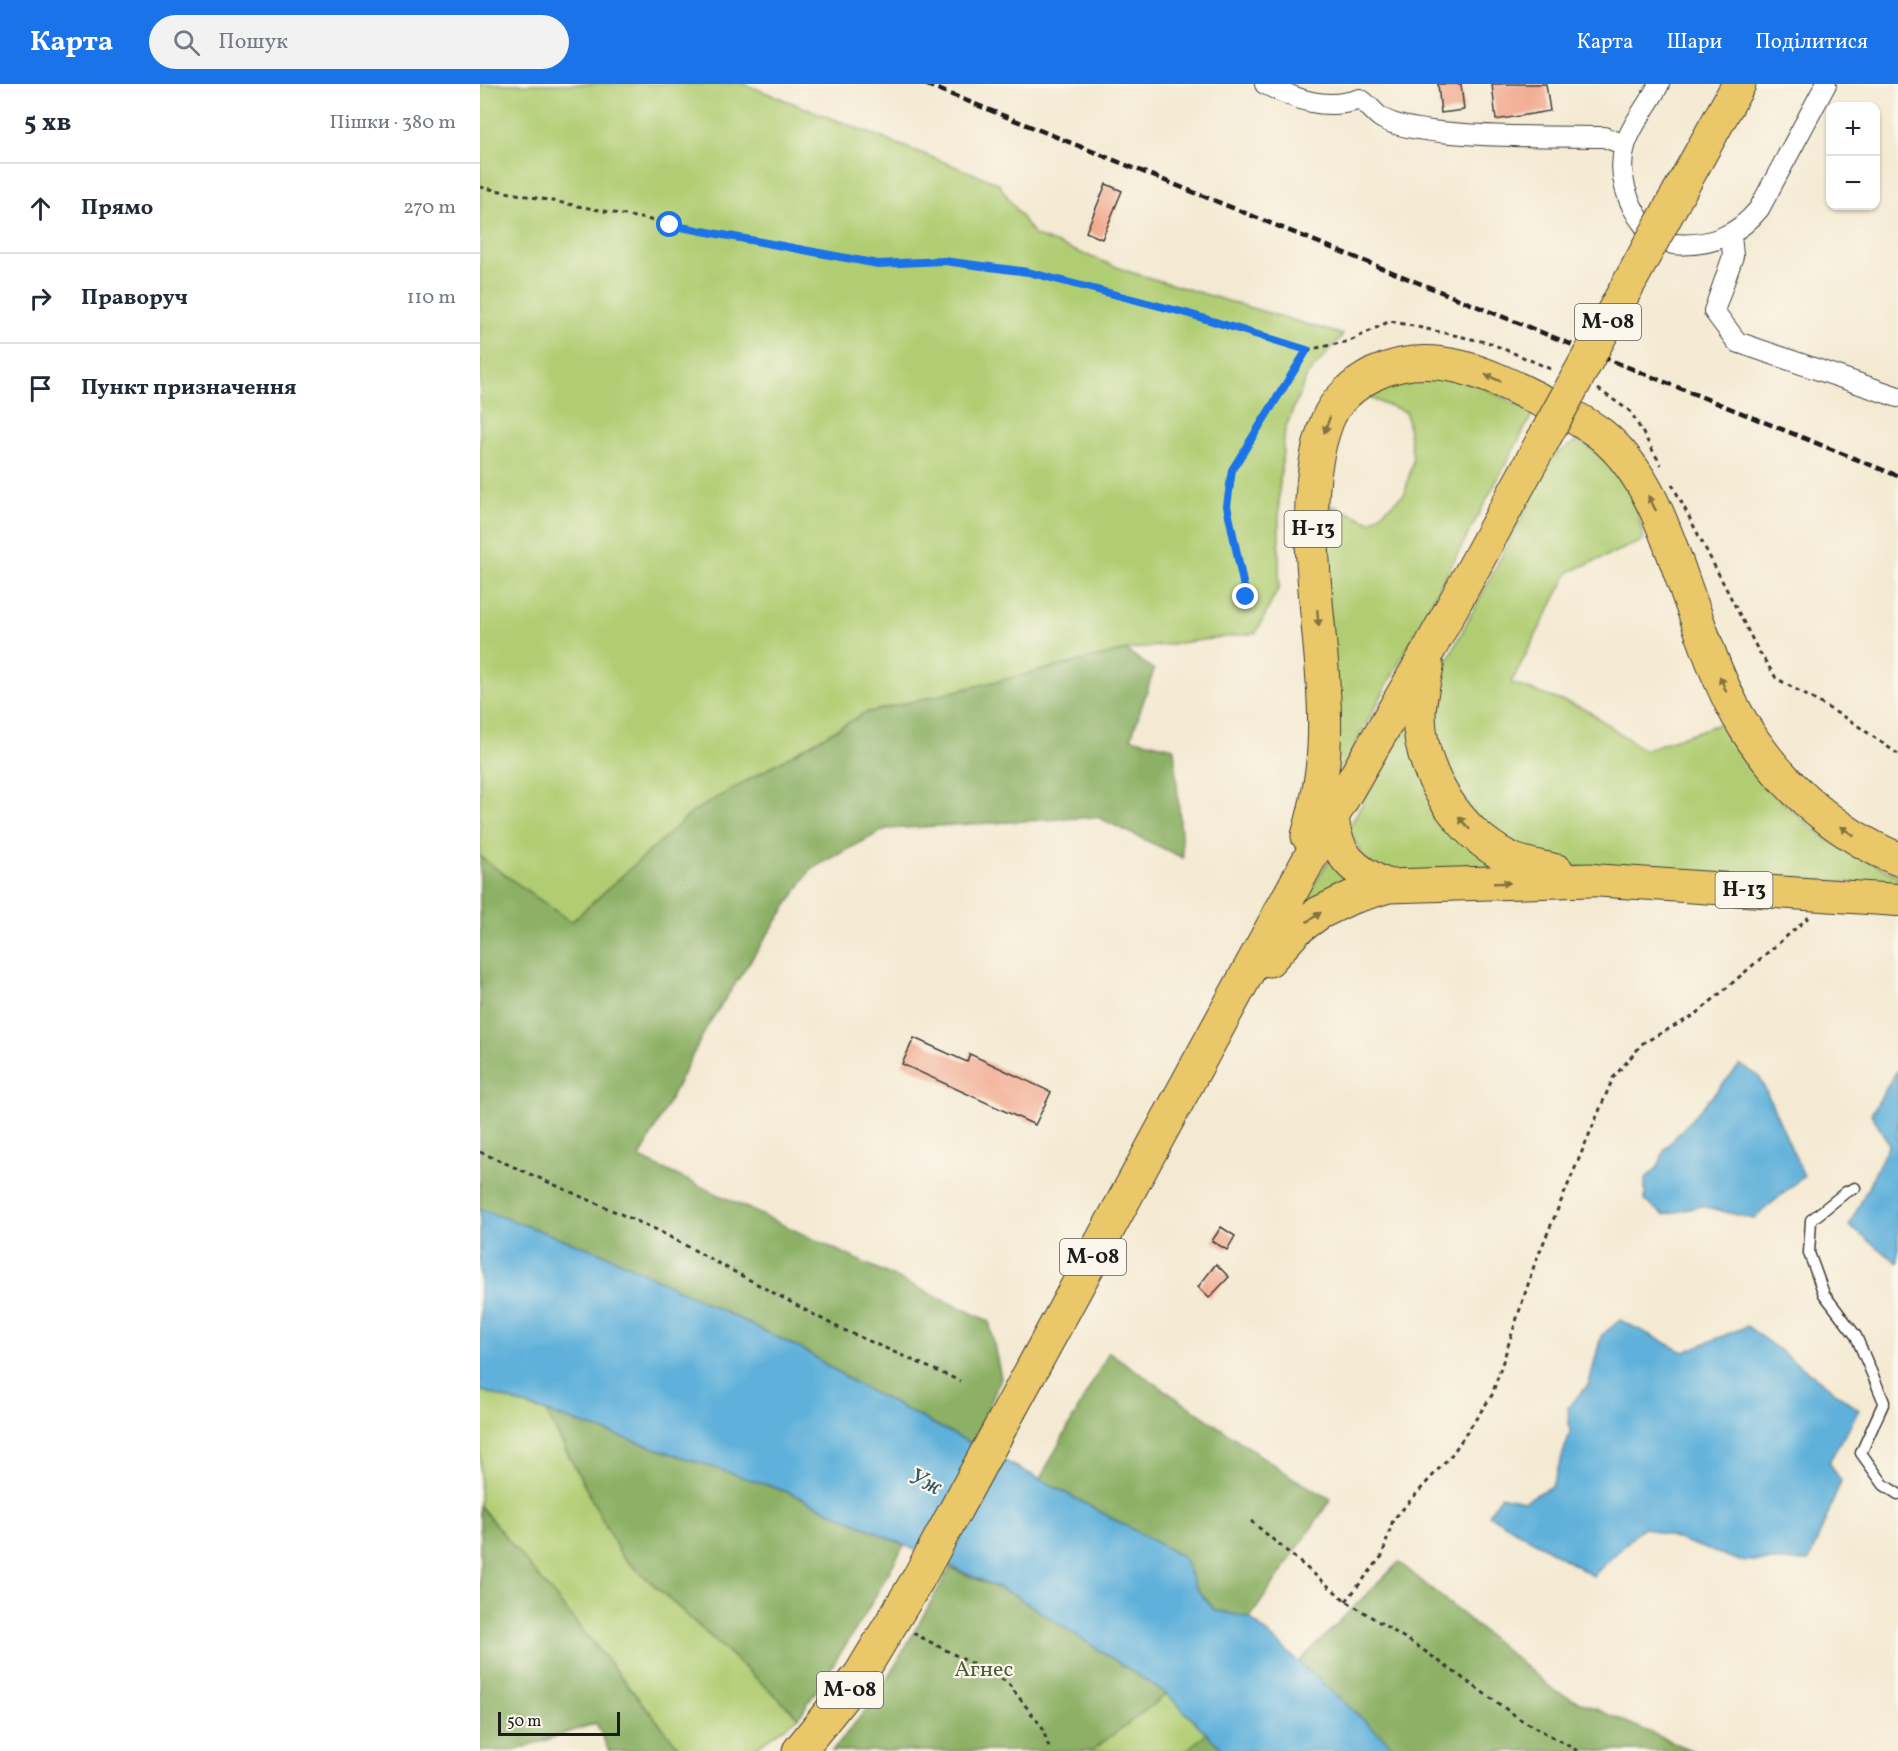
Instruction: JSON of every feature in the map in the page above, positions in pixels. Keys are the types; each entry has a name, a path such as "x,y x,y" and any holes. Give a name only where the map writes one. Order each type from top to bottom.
{"highway":[{"name":"М-08","path":"799,1751 860,1676 892,1623 1024,1386 1332,816 1431,646 1739,84"},
{"name":"Н-13","path":"1295,884 1320,785 1324,746 1313,536 1314,485 1328,420 1344,395 1364,379 1385,369 1410,362 1429,360 1454,364 1482,373 1546,403"},
{"path":"1576,418 1603,436 1645,489 1662,524 1725,688 1738,716 1756,742 1775,767 1825,817 1848,833 1898,859"},
{"name":"Н-13","path":"1431,646 1420,700 1419,719 1424,745 1435,779 1451,808 1483,842 1511,859 1591,880"},
{"name":"Н-13","path":"1332,816 1334,837 1352,866 1367,877 1388,886"},
{"name":"Н-13","path":"1230,1004 1297,928 1319,913 1350,898 1388,886 1591,880"}],"main road":[{"name":"Н-13","path":"1591,880 1898,900"}],"street":[{"path":"1265,84 1320,104 1345,104 1366,91 1380,117 1411,128 1468,133 1604,136 1625,145"},
{"path":"1644,225 1632,211 1626,190 1623,167 1625,145 1659,84"},
{"path":"1673,244 1701,244 1731,235 1745,226 1759,209 1826,84"},
{"path":"1731,235 1733,256 1714,311 1737,342 1898,397"}],"lane":[{"path":"1855,1188 1846,1192 1811,1220 1809,1253 1824,1294 1856,1336 1884,1402 1861,1453 1884,1485 1898,1494"}],"path":[{"path":"480,187 878,264 944,261 1028,272 1186,313 1307,350 1350,341 1390,321 1490,343 1561,374"},
{"path":"1246,597 1227,506 1232,470 1307,350"},
{"path":"1592,387 1631,412 1664,470"},
{"path":"1670,480 1758,650 1776,678 1851,721 1898,754"},
{"path":"1346,1601 1382,1556 1393,1520 1453,1453 1492,1395 1535,1263 1613,1078 1643,1043 1695,1015 1834,896"},
{"path":"480,1152 657,1230 835,1326 960,1381"},
{"path":"1251,1521 1346,1601 1419,1647 1520,1719 1578,1751"},
{"path":"892,1623 1007,1682 1042,1727 1050,1751"}],"green space":[{"path":"480,84 744,84 998,183 1034,235 1130,272 1343,335 1307,376 1285,429 1279,492 1279,587 1256,633 1126,650 865,713 694,811 571,922 480,857"},
{"path":"1430,372 1481,386 1533,413 1337,779 1323,502 1371,522 1405,493 1413,459 1406,412 1361,395"},
{"path":"1579,440 1610,464 1633,492 1644,540 1569,572 1511,683 1585,709 1644,750 1725,722 1784,804 1828,840 1898,876 1898,885 1587,868 1534,859 1472,820 1431,745 1435,684 1554,455"},
{"path":"1126,650 1154,670 1131,738 1174,748 1183,858 1097,817 886,829 811,869 708,1025 640,1158 989,1321 1001,1378 973,1444 858,1385 805,1351 607,1255 480,1209 480,857 571,922 694,811 865,713"},
{"path":"1409,721 1512,866 1399,875 1367,864 1348,829"},
{"path":"1334,851 1356,880 1292,922"},
{"path":"1109,1352 1295,1479 1331,1499 1250,1618 1215,1610 1195,1586 1183,1557 1040,1479"},
{"path":"480,1390 546,1412 621,1555 799,1717 751,1751 682,1751 480,1506"},
{"path":"546,1412 788,1492 904,1545 863,1618 799,1717 621,1555"},
{"path":"480,1506 682,1751 609,1751 596,1723 514,1751 480,1751"},
{"path":"1399,1562 1555,1691 1693,1751 1398,1751 1299,1662"},
{"name":"Агнес","path":"950,1568 1016,1596 1167,1694 1091,1751 832,1751 879,1694"},
{"path":"1167,1694 1207,1733 1186,1751 1091,1751"},
{"path":"1207,1733 1224,1751 1186,1751"}],"water":[{"path":"1740,1065 1759,1076 1804,1176 1753,1219 1702,1206 1664,1215 1645,1201 1645,1179 1658,1167 1665,1149"},
{"path":"1898,1069 1898,1263 1849,1226 1889,1144 1871,1114"},
{"name":"Уж","path":"480,1209 607,1255 805,1351 858,1385 1040,1479 1183,1557 1195,1586 1214,1610 1250,1618 1398,1751 1224,1751 1167,1694 1016,1596 788,1492 480,1390"},
{"path":"1620,1320 1684,1352 1747,1326 1859,1410 1829,1462 1841,1481 1809,1561 1740,1561 1643,1527 1593,1576 1489,1515 1500,1496 1525,1501 1552,1486 1570,1433 1568,1407 1589,1384 1601,1336"}],"building":[{"path":"1438,84 1461,84 1464,110 1441,113"},
{"path":"1492,84 1546,84 1550,111 1496,120"},
{"path":"1106,184 1122,191 1102,239 1086,232"},
{"path":"914,1038 967,1062 970,1054 1051,1092 1035,1125 902,1064"},
{"path":"1221,1227 1235,1236 1227,1250 1212,1241"},
{"path":"1216,1264 1229,1277 1209,1298 1198,1287"}],"railway":[{"path":"925,84 1898,476"}],"route":[{"path":"670,225 878,264 944,261 1028,272 1186,313 1307,350 1232,470 1227,506 1246,597"}]}
